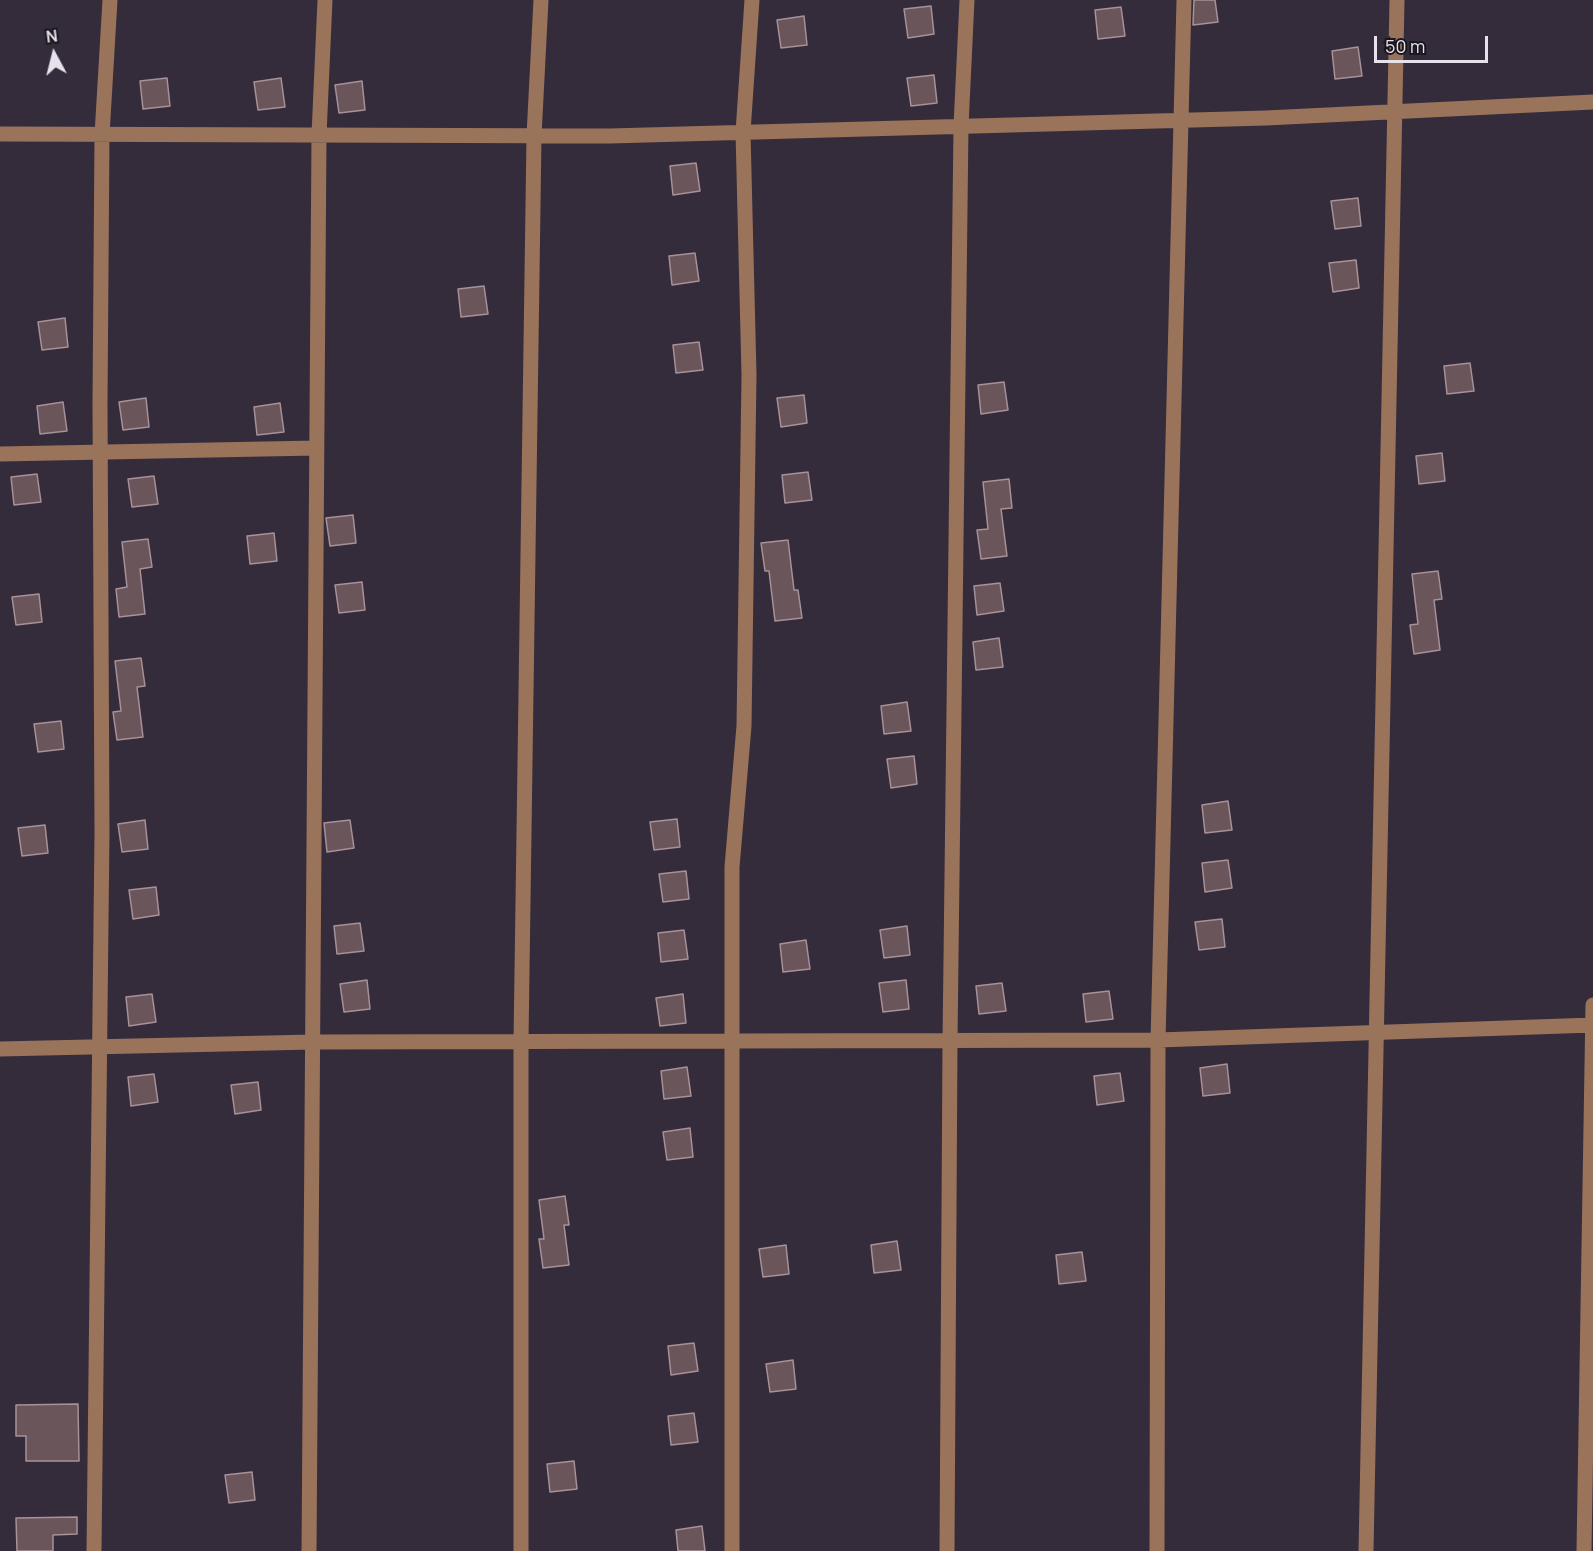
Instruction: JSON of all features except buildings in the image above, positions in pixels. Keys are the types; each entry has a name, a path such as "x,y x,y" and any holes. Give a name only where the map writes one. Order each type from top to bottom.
{"street":[{"path":"94,1551 102,833 100,451 102,135 110,0"},
{"path":"309,1551 319,135 325,0"},
{"path":"521,1551 521,1041 534,136 541,0"},
{"path":"732,1551 732,867 744,726 749,375 743,132 752,0"},
{"path":"947,1551 950,1041 962,126 967,0"},
{"path":"1156,1551 1158,1040 1184,0"},
{"path":"1366,1551 1378,1034 1396,0"},
{"path":"0,135 610,136 1181,120 1593,102"},
{"path":"0,454 317,448"},
{"path":"1584,1551 1593,1005"},
{"path":"0,1049 313,1042 1158,1040 1593,1025"}]}
